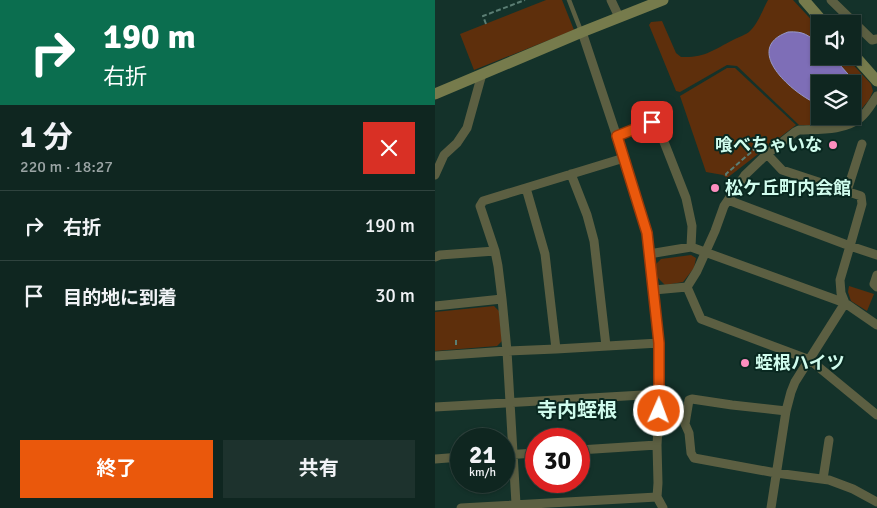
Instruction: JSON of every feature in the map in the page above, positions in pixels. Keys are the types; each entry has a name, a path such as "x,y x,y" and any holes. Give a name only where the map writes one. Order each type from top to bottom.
{"street":[{"path":"611,0 619,17"},
{"path":"435,94 663,0"},
{"path":"804,0 817,15"},
{"path":"831,0 872,40 877,40"},
{"path":"582,32 647,233 659,343 660,394 657,445 657,497 663,508"},
{"path":"861,63 877,81"},
{"path":"435,175 444,155 457,143 467,128 482,74"},
{"path":"687,287 697,271 724,206 745,175 767,154 795,132 849,124 860,118 877,96"},
{"path":"617,136 652,122 657,124 686,198 692,226 691,247"},
{"path":"847,191 862,144"},
{"path":"767,154 782,170 861,196 863,204 840,280 841,292 845,303"},
{"path":"509,428 507,351 502,299 495,252 480,206 483,202 525,188 624,158"},
{"path":"571,174 587,215 594,241 606,346"},
{"path":"525,188 545,254 556,349"},
{"path":"728,200 877,255"},
{"path":"649,254 691,247 706,251 845,303 877,325"},
{"path":"435,256 495,252"},
{"path":"877,275 875,284 877,287"},
{"path":"654,290 687,287"},
{"path":"687,287 701,319 810,360 877,415"},
{"path":"435,306 502,299"},
{"path":"771,508 786,411 791,392 795,382 845,303"},
{"path":"435,356 659,343"},
{"path":"435,407 660,394"},
{"path":"786,411 689,400 685,424 689,432 691,453 694,458 776,473 829,480 853,489 877,502 873,508"},
{"path":"823,479 829,440"},
{"path":"590,449 657,445"},
{"path":"435,459 450,458"},
{"path":"514,493 516,504"},
{"path":"461,508 657,497"}],"lane":[{"path":"569,0 582,32"}],"path":[{"path":"486,24 483,16 525,0"}],"shaded area":[{"path":"546,0 562,0 574,30 474,70 460,34"},
{"path":"768,0 793,0 811,19 811,125 799,125 737,66 727,65 680,92 676,91 649,25 651,22 662,21 676,53 681,57 689,57 709,53 748,32 753,28"},
{"path":"788,32 805,34 811,38 811,65 840,65 849,75 811,75 811,101 809,100 786,82 770,60 769,49 775,40"},
{"path":"840,65 853,65 871,84 873,91 869,100 861,109 861,75 849,75"},
{"path":"727,68 735,68 796,125 727,178 723,175 706,172 680,96"},
{"path":"691,255 696,258 694,268 683,282 665,285 658,278 656,264 661,259"},
{"path":"849,286 874,294 867,311 851,301 848,292"},
{"path":"494,306 499,311 502,341 497,346 435,351 435,312"}],"place":[{"name":"喰べちゃいな","path":"833,145"},
{"name":"松ケ丘町内会館","path":"715,188"},
{"name":"蛭根ハイツ","path":"745,363"}],"district":[{"name":"寺内蛭根","path":"577,410"}],"route":[{"path":"652,122 617,136 647,233 659,343 659,411"}]}
